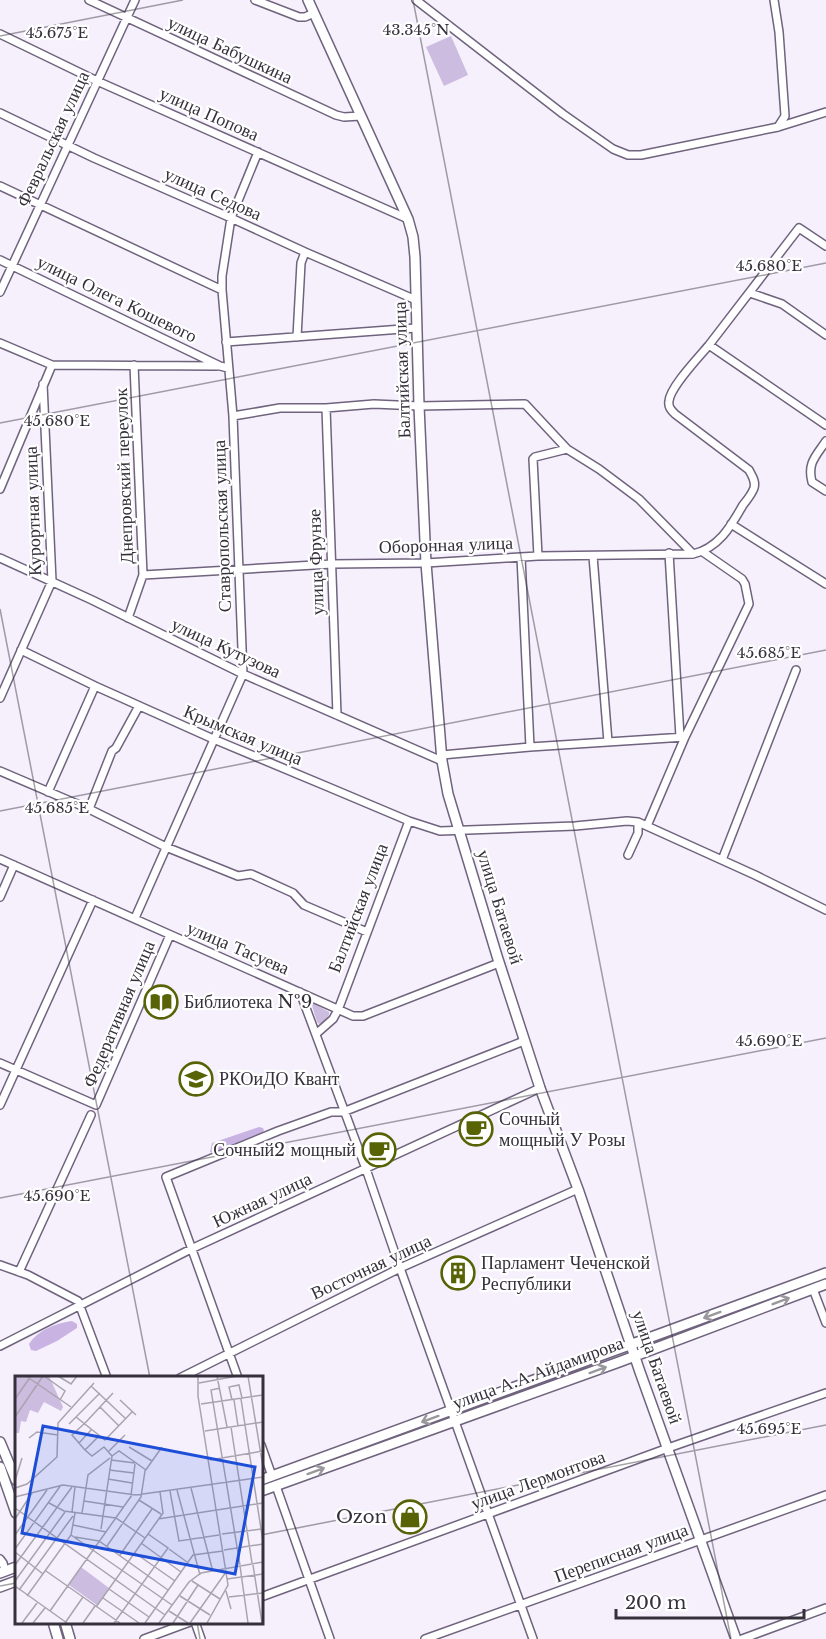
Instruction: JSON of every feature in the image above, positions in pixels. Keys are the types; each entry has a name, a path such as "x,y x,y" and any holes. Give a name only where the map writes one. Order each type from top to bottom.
{"main road":[{"name":"Балтийская улица","path":"308,0 408,219 413,237 426,563 442,758"},
{"name":"улица Батаевой","path":"442,758 448,794 524,1041 736,1639"},
{"name":"улица А.А.Айдамирова","path":"262,1480 826,1273"},
{"name":"улица А.А.Айдамирова","path":"262,1491 455,1422 826,1284"},
{"path":"0,1442 13,1461"},
{"path":"0,1467 15,1510"},
{"path":"0,1587 15,1581"},
{"path":"53,1624 58,1639"},
{"path":"65,1624 70,1639"}],"street":[{"name":"улица Бабушкина","path":"89,0 336,116 361,116"},
{"name":"Февральская улица","path":"0,292 135,0"},
{"path":"255,0 299,17 314,13"},
{"path":"416,0 563,114 613,149 628,155 641,155 778,127 826,112"},
{"path":"774,0 779,33 785,116 778,127"},
{"name":"улица Попова","path":"0,34 97,81 408,219"},
{"name":"улица Седова","path":"0,113 416,300"},
{"name":"Ставропольская улица","path":"135,918 243,674 233,416 222,276 231,218 258,152"},
{"path":"0,186 222,290"},
{"path":"646,826 682,737 749,604 742,579 704,552 713,546 733,521 754,487 754,478 749,470 675,414 670,409 669,402 674,388 799,228 826,246"},
{"path":"297,337 301,263 305,252"},
{"name":"улица Олега Кошевого","path":"0,260 220,366"},
{"path":"750,293 782,304 826,335"},
{"path":"226,342 416,328"},
{"path":"0,343 52,365 220,366 228,368"},
{"path":"709,345 826,425"},
{"path":"0,489 52,365"},
{"name":"Днепровский переулок","path":"128,618 143,575 134,365"},
{"name":"Курортная улица","path":"0,698 52,581 43,384"},
{"path":"233,416 280,408 326,408 374,404 419,406 525,404 567,449 599,469 639,499 693,554"},
{"name":"улица Фрунзе","path":"326,408 337,715"},
{"path":"826,441 813,460 809,471 812,482 826,491"},
{"path":"537,556 533,459 567,449"},
{"path":"733,521 826,584"},
{"name":"Оборонная улица","path":"143,575 332,564 426,563 537,556 704,552"},
{"path":"669,553 682,737"},
{"path":"593,556 608,742"},
{"path":"521,557 531,747"},
{"name":"улица Кутузова","path":"0,558 243,674 442,758"},
{"name":"Крымская улица","path":"21,650 139,706 291,772 440,831 638,822"},
{"path":"722,860 796,670"},
{"path":"48,792 95,686"},
{"path":"89,809 112,751 116,748 139,706"},
{"path":"442,758 531,747 682,737"},
{"path":"0,771 89,809 166,847 238,876 250,874 293,893 304,905 367,932"},
{"name":"Балтийская улица","path":"316,1034 338,1010 409,820"},
{"path":"638,822 826,910"},
{"path":"628,855 639,833 638,822"},
{"name":"улица Тасуева","path":"0,859 353,1016 363,1016 499,963"},
{"path":"0,897 14,865"},
{"path":"0,1105 93,900"},
{"name":"Федеративная улица","path":"16,1071 96,1105 170,935"},
{"path":"300,992 366,1169 533,1639"},
{"path":"237,1376 166,1177 278,1131 331,1112 344,1112 524,1041"},
{"path":"0,1063 16,1071"},
{"name":"Южная улица","path":"0,1346 191,1249 540,1088"},
{"name":"Федеративная улица","path":"19,1272 91,1115"},
{"name":"Восточная улица","path":"184,1376 400,1268 578,1189"},
{"path":"0,1265 28,1275 78,1301 106,1376"},
{"path":"813,1289 826,1323"},
{"name":"улица Лермонтова","path":"262,1596 826,1393"},
{"path":"262,1448 272,1476"},
{"path":"276,1486 330,1639"},
{"name":"Переписная улица","path":"425,1639 826,1495"},
{"path":"0,1559 3,1572"},
{"path":"742,1639 826,1608"},
{"path":"144,1639 187,1624"},
{"path":"195,1624 201,1639"}],"shaded area":[{"path":"451,36 468,75 444,86 426,47"},
{"path":"311,1002 329,1012 323,1023 317,1022"},
{"path":"259,1127 264,1131 260,1134 221,1150 218,1154 210,1152 212,1143"},
{"path":"72,1321 77,1324 77,1328 57,1341 36,1351 31,1350 29,1344 42,1331 60,1323"}],"place":[{"name":"Библиотека №9","path":"161,1002"},
{"name":"РКОиДО Квант","path":"196,1079"},
{"name":"Сочный мощный У Розы","path":"476,1129"},
{"name":"Сочный2 мощный","path":"379,1150"},
{"name":"Парламент Чеченской Республики","path":"458,1273"},
{"name":"Ozon","path":"410,1517"}]}
